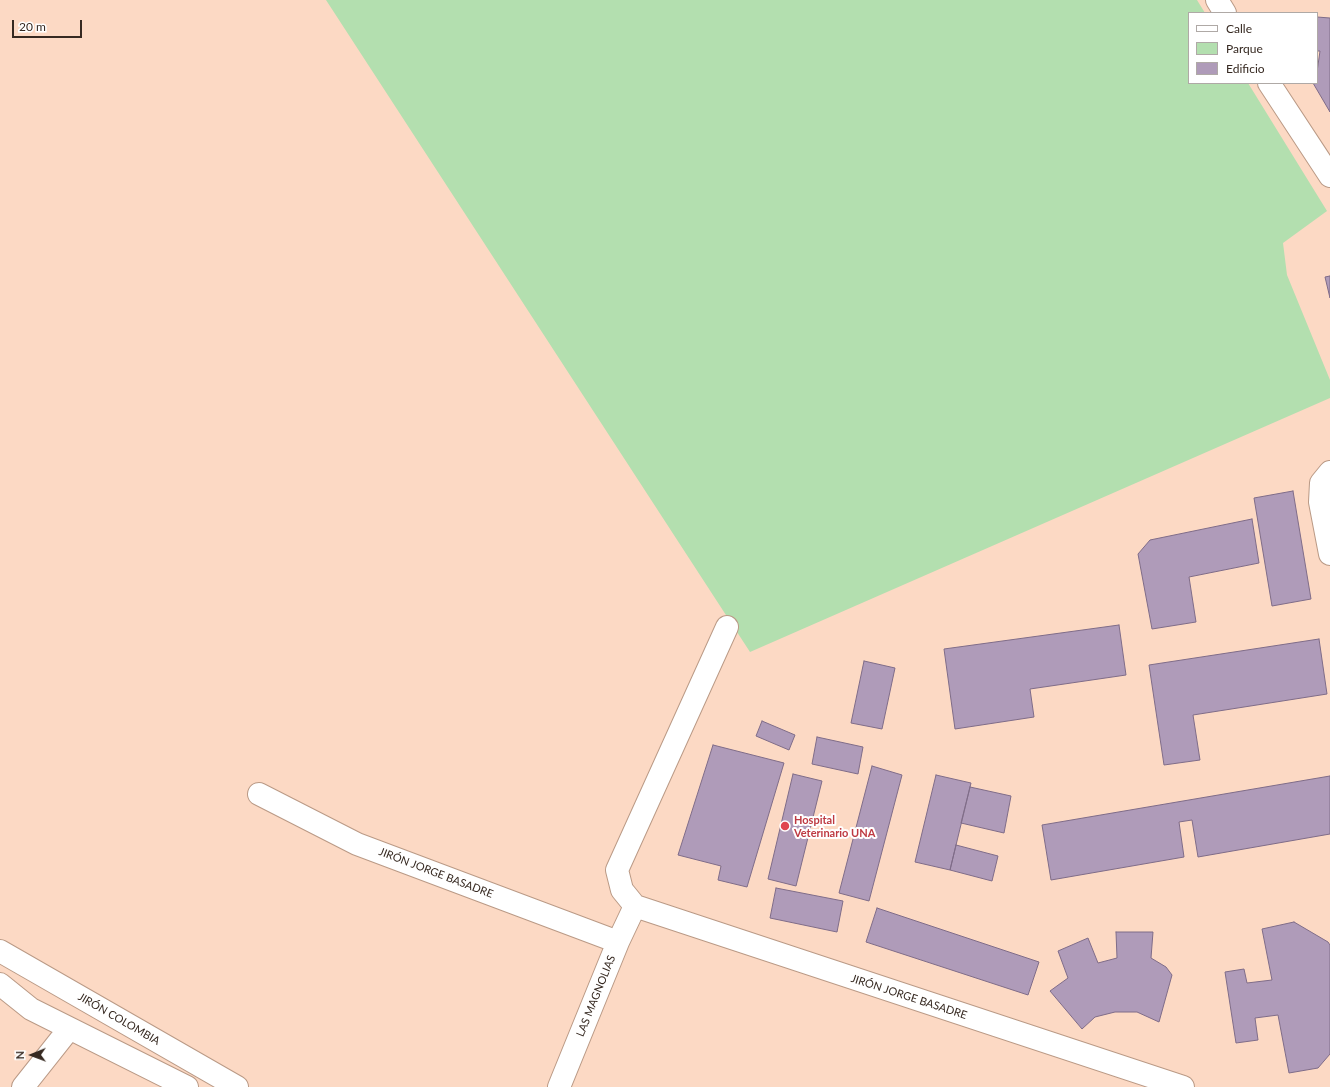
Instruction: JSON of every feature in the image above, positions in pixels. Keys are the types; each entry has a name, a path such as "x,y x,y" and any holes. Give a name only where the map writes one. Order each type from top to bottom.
{"street":[{"path":"1217,0 1224,12"},
{"path":"1270,84 1330,176"},
{"path":"1330,472 1321,483 1320,502 1330,554"},
{"path":"635,906 622,890 617,870 727,627"},
{"name":"JIRÓN JORGE BASADRE","path":"259,794 357,844 618,942"},
{"name":"LAS MAGNOLIAS","path":"560,1087 618,942 635,906"},
{"name":"JIRÓN JORGE BASADRE","path":"635,906 1183,1087"},
{"name":"JIRÓN COLOMBIA","path":"0,951 237,1087"},
{"path":"0,984 31,1009 187,1087"},
{"path":"23,1087 69,1029"}],"green space":[{"path":"326,0 1197,0 1204,12 1188,12 1188,84 1249,84 1327,211 1283,243 1287,275 1330,380 1330,398 750,652"}],"building":[{"path":"1318,17 1330,18 1330,112 1314,84 1318,84 1320,51 1318,51"},
{"path":"1330,276 1330,298 1325,277"},
{"path":"1293,491 1311,599 1272,606 1254,498"},
{"path":"1252,519 1259,563 1189,577 1196,622 1152,629 1138,554 1150,540"},
{"path":"1119,625 1126,675 1030,689 1034,717 955,729 944,649"},
{"path":"1319,639 1327,694 1193,715 1200,760 1164,765 1149,665"},
{"path":"864,661 895,668 882,729 851,723"},
{"path":"762,721 795,735 789,750 756,736"},
{"path":"817,737 863,747 858,774 812,764"},
{"path":"713,745 784,763 747,887 718,880 721,866 678,855"},
{"path":"872,766 902,775 869,901 839,893"},
{"path":"793,774 822,781 796,886 768,879"},
{"path":"936,775 971,783 950,870 915,862"},
{"path":"1330,776 1330,834 1198,857 1192,820 1179,822 1184,857 1051,880 1042,825"},
{"path":"970,787 1011,796 1004,833 961,823"},
{"path":"956,845 998,856 992,881 950,870"},
{"path":"776,888 843,901 837,932 770,918"},
{"path":"877,908 1039,962 1028,995 866,942"},
{"path":"1294,922 1328,942 1330,945 1330,1054 1318,1068 1289,1073 1278,1015 1255,1018 1258,1040 1236,1043 1225,972 1244,969 1247,983 1272,980 1262,929"},
{"path":"1116,932 1153,932 1151,958 1166,967 1172,975 1159,1022 1137,1012 1115,1012 1095,1017 1082,1029 1050,991 1068,978 1058,951 1088,938 1098,963 1117,958"}],"place":[{"name":"Hospital Veterinario UNA","path":"785,826"}]}
